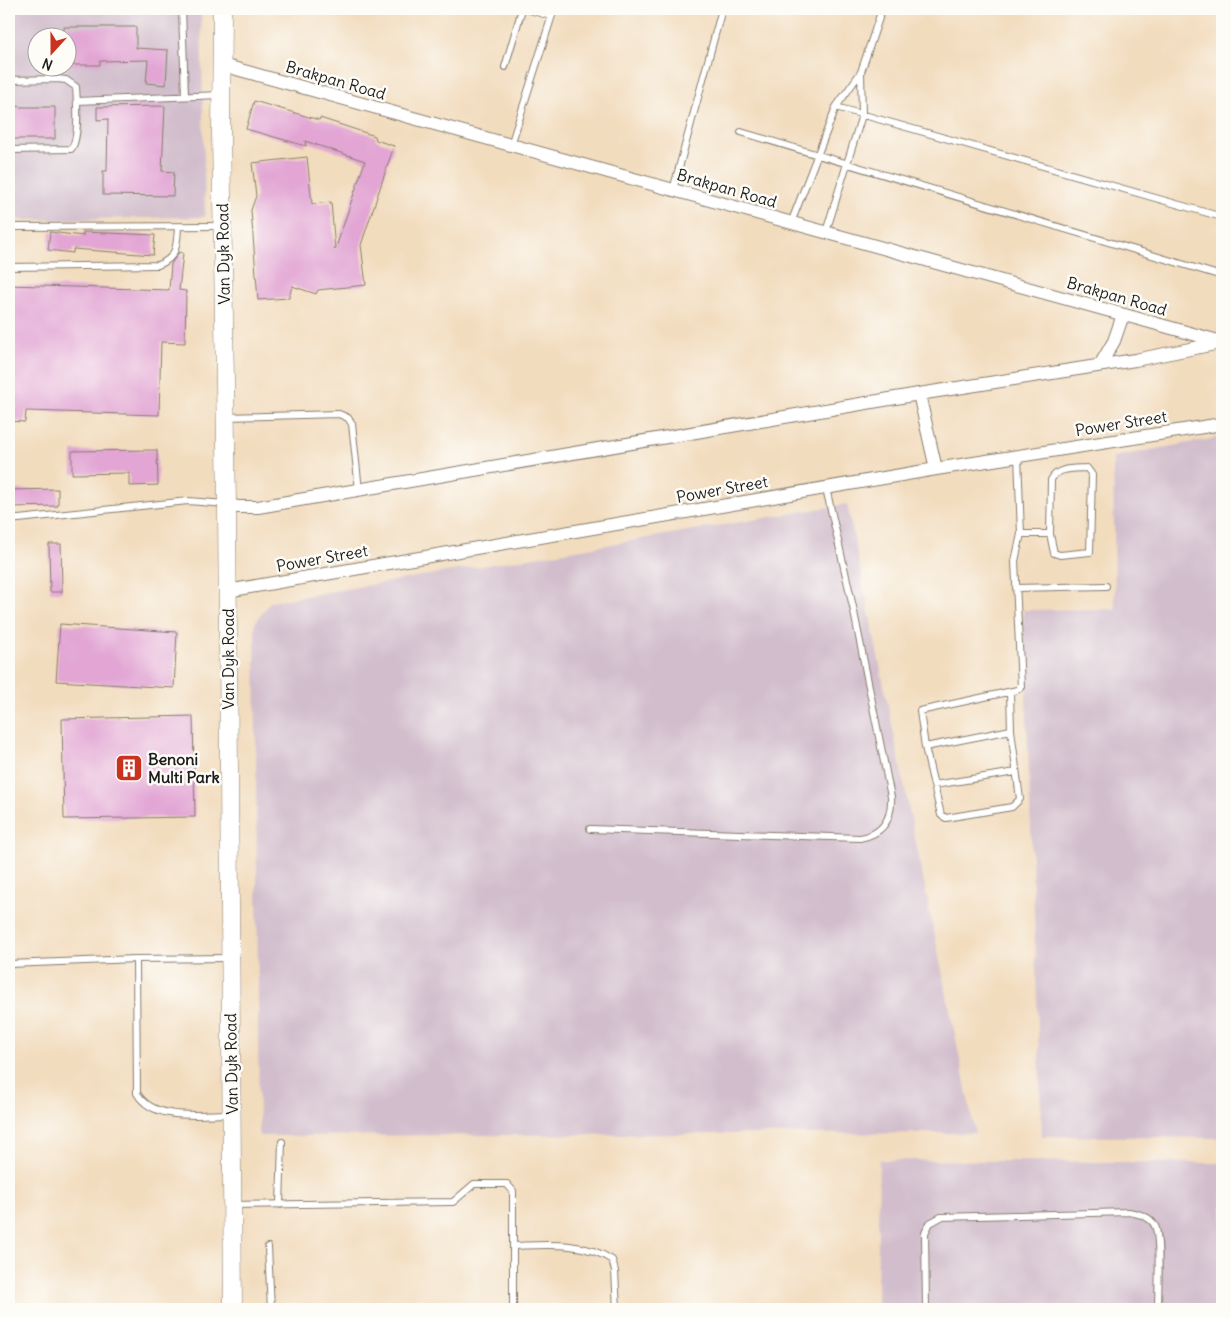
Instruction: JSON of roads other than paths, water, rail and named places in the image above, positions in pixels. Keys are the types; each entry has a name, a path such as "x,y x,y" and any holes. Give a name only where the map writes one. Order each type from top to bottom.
{"main road":[{"name":"Van Dyk Road","path":"222,9 233,1309"}],"street":[{"name":"Brakpan Road","path":"222,65 1222,343"},
{"path":"1100,364 1114,341 1123,314"},
{"path":"227,505 238,508 258,507 1222,343"},
{"path":"919,394 936,469"},
{"name":"Power Street","path":"227,591 936,469 1222,424"}],"lane":[{"path":"182,9 185,96"},
{"path":"505,67 524,9 551,16"},
{"path":"511,145 554,9"},
{"path":"673,190 722,9"},
{"path":"791,223 836,107 860,72 882,9"},
{"path":"826,232 862,115 860,72"},
{"path":"9,80 66,80 76,87 77,101 76,142 71,149 9,150"},
{"path":"77,101 222,95"},
{"path":"836,107 1222,217"},
{"path":"740,132 1222,276"},
{"path":"9,227 223,226"},
{"path":"9,267 158,265 166,262 176,251 178,227"},
{"path":"226,417 339,414 348,418 352,424 359,490"},
{"path":"1010,692 1011,730 1020,799 1012,807 952,818 941,815 919,714 922,710 1010,692 1021,687 1015,561 1021,534 1018,456"},
{"path":"1087,468 1092,475 1090,552 1060,555 1054,553 1050,534 1052,480 1054,474 1060,471 1087,468"},
{"path":"590,829 860,838 868,836 884,827 889,818 891,797 853,607 826,488"},
{"path":"9,520 179,502 227,505"},
{"path":"1021,534 1050,534"},
{"path":"1016,588 1106,586"},
{"path":"925,747 1011,730"},
{"path":"934,785 1016,772"},
{"path":"9,964 136,959 230,958"},
{"path":"136,959 137,1093 140,1099 150,1107 161,1112 231,1114"},
{"path":"280,1204 282,1142"},
{"path":"232,1205 454,1202 474,1184 507,1184 513,1191 513,1309"},
{"path":"926,1309 925,1233 930,1223 941,1217 1129,1212 1144,1215 1156,1227 1158,1309"},
{"path":"513,1246 572,1246 600,1252 612,1260 617,1309"},
{"path":"268,1247 271,1309"}],"place":[{"name":"Benoni Multi Park","path":"129,768"}]}
